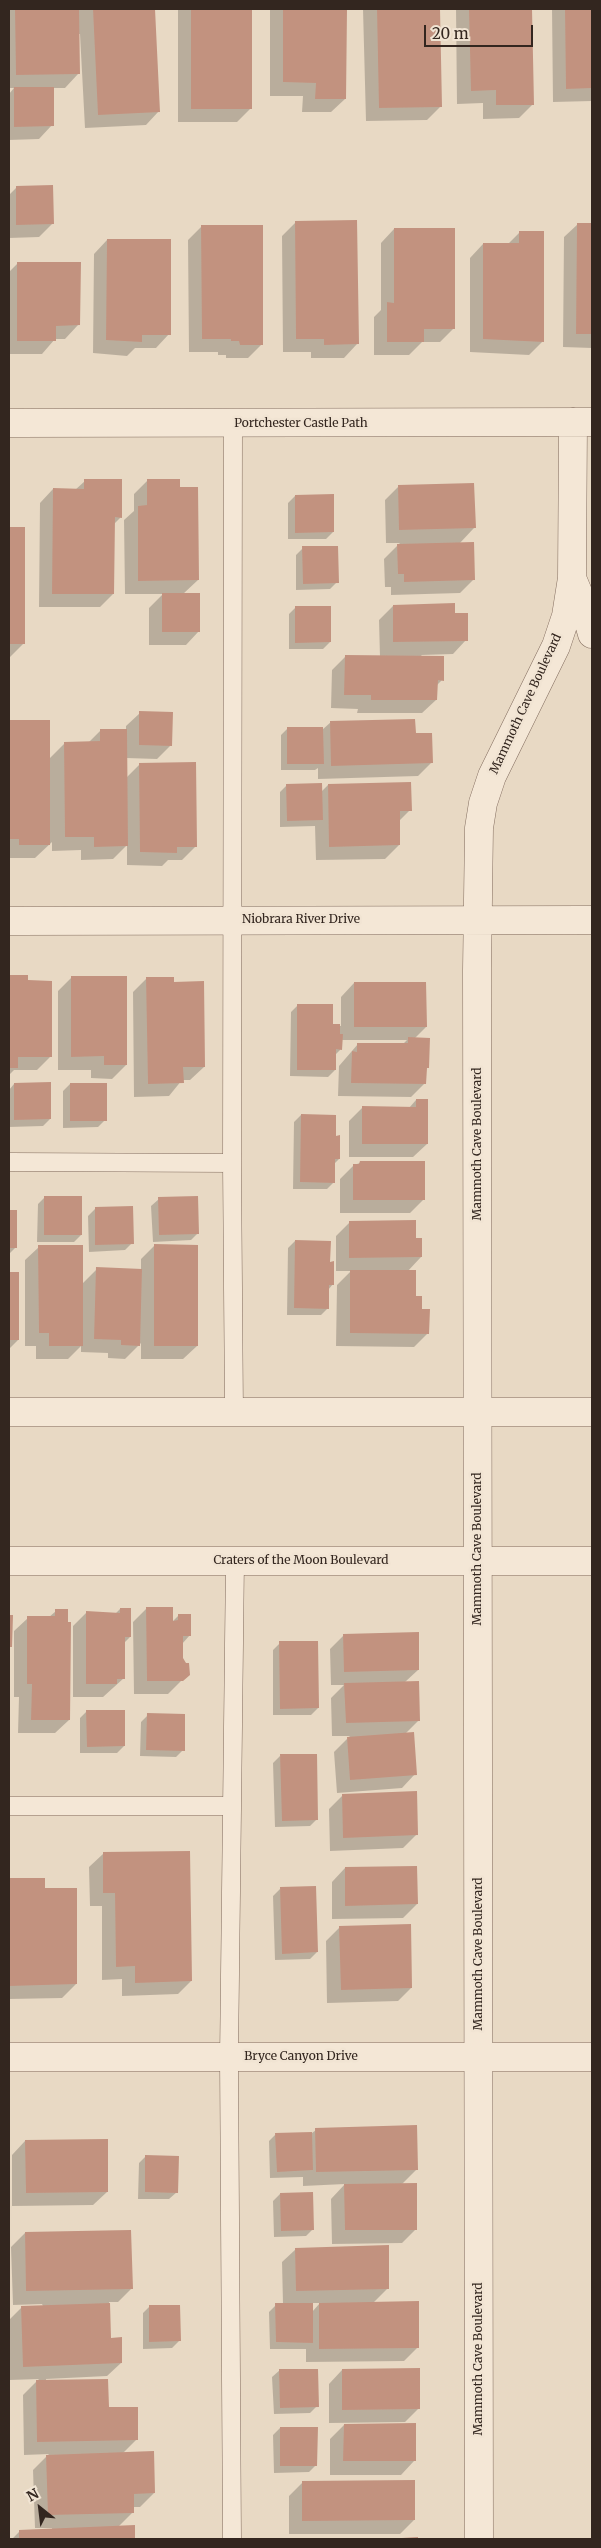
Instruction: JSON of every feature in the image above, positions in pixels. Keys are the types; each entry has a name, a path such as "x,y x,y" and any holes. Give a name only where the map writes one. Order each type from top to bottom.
{"street":[{"name":"Portchester Castle Path","path":"9,423 583,422"},
{"name":"Mammoth Cave Boulevard","path":"479,2539 479,828 483,803 504,748 556,646 566,616 572,578 583,422"},
{"name":"Mammoth Cave Boulevard","path":"572,578 585,609 592,634"},
{"name":"Niobrara River Drive","path":"9,921 592,920"},
{"path":"9,1412 592,1412"},
{"name":"Craters of the Moon Boulevard","path":"9,1561 592,1561"},
{"name":"Bryce Canyon Drive","path":"9,2057 592,2057"}],"lane":[{"path":"233,424 234,920 232,1162 234,1412"},
{"path":"9,1162 232,1162"},
{"path":"232,2539 229,2057 235,1561"},
{"path":"9,1806 232,1806"}],"building":[{"path":"15,9 79,9 80,74 16,75"},
{"path":"93,9 155,9 160,112 98,115"},
{"path":"191,9 252,9 252,109 191,109"},
{"path":"283,9 347,9 346,99 315,99 316,83 283,82"},
{"path":"377,9 440,9 442,107 379,108"},
{"path":"469,9 532,9 534,105 496,105 496,90 471,91"},
{"path":"565,9 592,9 592,88 566,89"},
{"path":"14,87 54,87 54,126 14,127"},
{"path":"53,185 54,224 16,225 16,186"},
{"path":"357,220 359,344 324,345 324,339 296,339 295,221"},
{"path":"577,223 592,223 592,334 576,334"},
{"path":"201,225 263,225 263,345 240,345 239,341 231,341 231,339 202,339"},
{"path":"394,228 455,228 455,329 424,329 424,342 387,342 387,302 394,303"},
{"path":"519,231 544,231 544,342 483,339 483,243 519,243"},
{"path":"107,239 171,239 171,335 142,335 142,342 106,340"},
{"path":"17,262 81,262 80,325 56,326 56,341 17,341"},
{"path":"84,479 122,479 122,518 115,517 114,594 52,594 53,488 84,489"},
{"path":"147,479 180,479 180,487 198,487 199,580 138,581 138,506 147,505"},
{"path":"474,483 476,528 399,530 398,485"},
{"path":"334,494 334,532 295,533 295,495"},
{"path":"9,527 25,527 25,644 9,644"},
{"path":"474,542 475,580 404,582 404,574 398,574 397,544"},
{"path":"302,546 338,546 339,583 303,584"},
{"path":"162,593 200,593 200,632 162,632"},
{"path":"455,603 455,613 468,613 468,641 393,642 393,605"},
{"path":"295,606 331,606 331,642 295,643"},
{"path":"345,655 444,656 444,681 438,680 437,700 371,700 371,695 344,695"},
{"path":"139,711 173,712 172,746 139,745"},
{"path":"415,719 416,733 432,733 433,763 331,766 330,721"},
{"path":"9,720 50,720 50,845 19,845 19,839 9,839"},
{"path":"287,727 323,727 324,764 287,764"},
{"path":"100,729 127,729 128,846 94,847 94,837 65,837 64,742 100,741"},
{"path":"196,762 197,847 177,847 177,853 140,852 139,763"},
{"path":"411,782 412,811 400,811 400,845 329,847 328,784"},
{"path":"322,783 323,820 287,821 286,784"},
{"path":"9,975 28,975 28,980 52,981 52,1057 18,1057 18,1068 9,1068"},
{"path":"71,976 127,976 127,1065 104,1065 104,1056 71,1057"},
{"path":"146,977 174,977 174,982 204,981 205,1067 183,1067 184,1083 148,1084"},
{"path":"354,982 426,982 427,1027 354,1027"},
{"path":"297,1004 333,1004 333,1024 340,1024 340,1034 343,1034 342,1050 336,1049 336,1070 297,1070"},
{"path":"408,1037 430,1038 429,1068 427,1068 426,1084 351,1083 352,1051 357,1052 357,1043 408,1043"},
{"path":"51,1082 51,1119 14,1120 14,1083"},
{"path":"70,1083 107,1083 107,1121 70,1121"},
{"path":"416,1099 428,1099 428,1144 362,1144 362,1106 416,1107"},
{"path":"301,1114 336,1115 336,1136 340,1135 340,1159 335,1159 335,1183 300,1182"},
{"path":"360,1161 425,1161 425,1200 353,1200 353,1164 359,1164"},
{"path":"44,1196 82,1196 82,1235 44,1235"},
{"path":"198,1196 199,1234 159,1235 158,1197"},
{"path":"133,1206 134,1244 95,1245 95,1207"},
{"path":"9,1210 17,1210 17,1248 9,1248"},
{"path":"416,1220 416,1238 422,1238 422,1257 349,1258 349,1221"},
{"path":"295,1240 331,1241 330,1262 334,1261 334,1285 329,1285 329,1309 294,1308"},
{"path":"154,1244 198,1245 198,1346 154,1346"},
{"path":"38,1245 83,1245 83,1346 49,1346 49,1333 39,1333"},
{"path":"96,1267 142,1269 140,1346 121,1345 121,1340 94,1339"},
{"path":"350,1270 416,1270 416,1296 422,1296 422,1309 430,1309 429,1334 350,1333"},
{"path":"9,1272 19,1272 19,1340 9,1340"},
{"path":"146,1607 173,1607 173,1621 178,1620 178,1614 191,1614 191,1636 183,1636 183,1658 186,1663 189,1663 190,1675 183,1681 147,1681"},
{"path":"120,1608 131,1608 131,1637 125,1637 125,1679 117,1679 117,1684 86,1684 86,1611 120,1613"},
{"path":"55,1609 68,1609 68,1622 71,1622 70,1720 31,1720 32,1684 27,1684 27,1616 55,1616"},
{"path":"9,1615 13,1615 12,1647 9,1647"},
{"path":"419,1632 419,1670 344,1672 343,1634"},
{"path":"279,1641 318,1641 319,1708 280,1709"},
{"path":"419,1681 420,1721 346,1723 344,1683"},
{"path":"86,1710 125,1710 125,1746 87,1747"},
{"path":"147,1713 185,1714 185,1751 146,1750"},
{"path":"414,1732 417,1775 350,1780 347,1737"},
{"path":"280,1754 317,1754 318,1820 282,1821"},
{"path":"417,1791 418,1835 343,1838 342,1794"},
{"path":"190,1851 192,1981 135,1983 135,1966 116,1967 115,1893 103,1893 103,1852"},
{"path":"417,1866 418,1904 345,1906 345,1867"},
{"path":"9,1878 45,1878 45,1888 77,1888 77,1984 9,1986"},
{"path":"316,1886 318,1952 282,1954 280,1887"},
{"path":"411,1924 412,1988 341,1990 339,1926"},
{"path":"417,2125 418,2170 316,2172 315,2128"},
{"path":"312,2132 313,2170 277,2172 275,2133"},
{"path":"108,2139 108,2192 26,2193 25,2140"},
{"path":"145,2155 179,2156 178,2193 145,2192"},
{"path":"417,2183 417,2230 345,2230 344,2184"},
{"path":"313,2192 314,2230 281,2231 280,2193"},
{"path":"131,2230 133,2289 26,2291 25,2232"},
{"path":"389,2245 389,2289 296,2291 295,2248"},
{"path":"419,2301 419,2348 319,2349 319,2303"},
{"path":"110,2303 111,2338 122,2337 122,2363 23,2367 21,2306"},
{"path":"275,2303 313,2303 313,2343 276,2342"},
{"path":"149,2305 180,2305 181,2341 149,2342"},
{"path":"420,2368 420,2409 342,2410 342,2369"},
{"path":"279,2369 318,2369 319,2407 280,2408"},
{"path":"108,2379 109,2407 138,2407 138,2440 37,2442 36,2380"},
{"path":"416,2423 416,2461 343,2461 344,2424"},
{"path":"280,2427 318,2427 317,2466 280,2466"},
{"path":"154,2451 155,2493 134,2494 134,2513 48,2515 46,2455"},
{"path":"415,2480 415,2520 302,2521 302,2481"},
{"path":"135,2525 135,2539 19,2539 19,2530"},
{"path":"418,2537 418,2539 402,2539 402,2538"}]}
